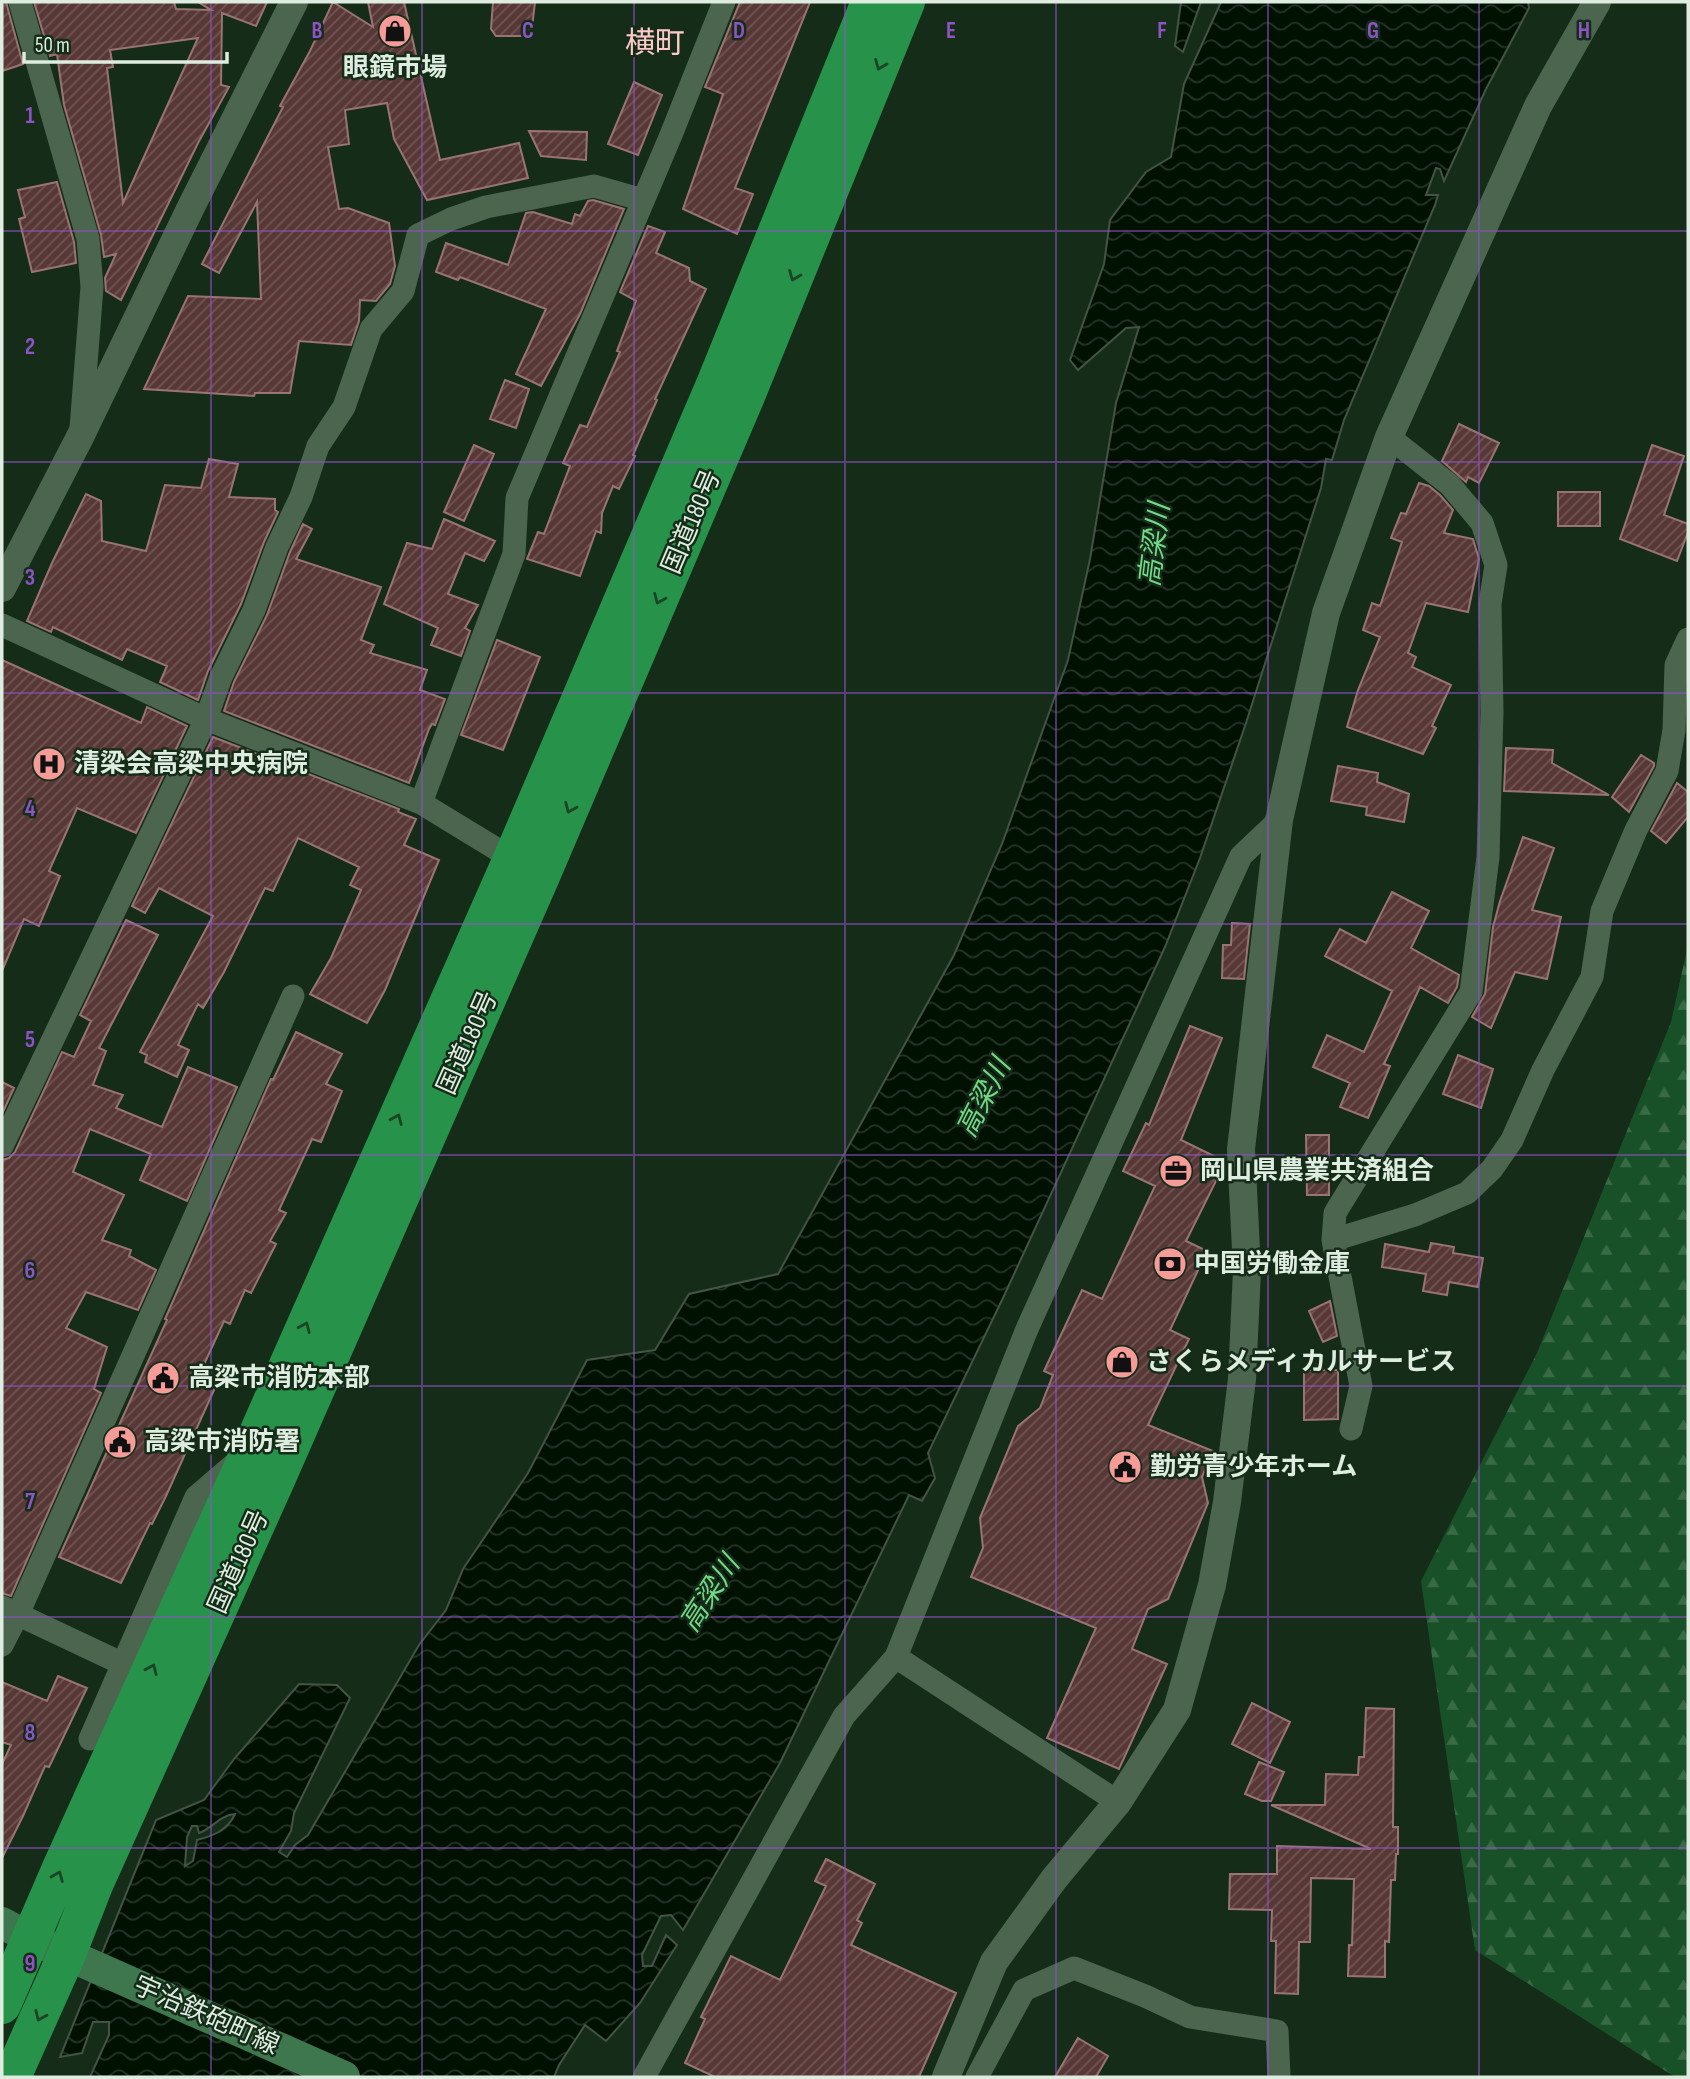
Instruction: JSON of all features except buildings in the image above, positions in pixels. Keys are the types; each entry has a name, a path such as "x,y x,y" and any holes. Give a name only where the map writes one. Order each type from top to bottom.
{"highway":[{"name":"国道180号","path":"12,2077 83,1961 94,1885 276,1480 527,867 716,382 870,2"},
{"name":"国道180号","path":"2,2005 17,1931 61,1868 250,1451 527,867 746,396 906,2"}],"main road":[{"name":"宇治鉄砲町線","path":"17,1931 344,2077"}],"street":[{"path":"20,2 88,239 92,288 81,435"},
{"path":"2,588 81,435 294,2"},
{"path":"421,803 514,554 517,498 724,2"},
{"path":"946,2077 994,1962 1054,1879 1118,1802 1177,1710 1212,1586 1227,1502 1242,1379 1247,1270 1241,1149 1279,820 1326,613 1389,437 1538,106 1597,2"},
{"path":"2,1146 206,719 221,677 254,610 277,547 301,497 318,446 344,407 371,329 402,291 418,235 450,219 486,207 594,187 643,200"},
{"path":"1351,1429 1361,1386 1333,1240 1335,1213 1471,992 1488,857 1492,712 1490,604 1496,565 1482,523 1474,513 1450,485 1389,437"},
{"path":"2,625 206,719 421,803 527,867"},
{"path":"1333,1240 1415,1215 1467,1193 1492,1169 1512,1140 1543,1070 1592,977 1602,911 1636,830 1667,771 1674,730 1676,665 1688,639"},
{"path":"644,2077 844,1716 896,1657 1027,1329 1241,856 1279,820"},
{"path":"2,1645 10,1611 293,996"},
{"path":"90,1739 196,1497 250,1451"},
{"path":"10,1611 123,1664"},
{"path":"896,1657 1118,1802"},
{"path":"976,2077 1024,1990 1074,1968 1190,2017 1277,2031 1279,2077"}],"green space":[{"path":"1688,945 1688,2077 1675,2077 1475,1950 1421,1581 1537,1353 1671,1022"}],"water":[{"path":"1181,2 1201,2 1183,52 1175,46"},
{"name":"高梁川","path":"1221,2 1528,2 1529,8 1486,89 1444,181 1440,169 1436,168 1426,195 1438,195 1435,205 1344,420 1332,460 1326,459 1321,488 1246,723 1200,858 1165,947 1003,1298 928,1453 935,1478 922,1501 909,1495 780,1763 683,1930 671,1915 661,1916 642,1955 643,1966 652,1966 666,1935 677,1945 640,2003 606,2041 585,2025 554,2077 90,2077 109,2035 109,2022 93,2022 82,2053 60,2057 156,1820 204,1800 234,1759 299,1684 337,1685 350,1698 294,1813 291,1831 279,1852 287,1857 295,1845 308,1835 419,1645 446,1610 463,1569 528,1473 587,1360 655,1350 689,1294 778,1274 954,955 1002,844 1068,660 1090,559 1116,403 1139,327 1126,328 1078,370 1070,360 1104,264 1110,220 1146,172 1171,157 1184,84","holes":["235,1814 219,1832 197,1840 193,1861 185,1866 187,1837 192,1826 197,1826 199,1833"]}],"place":[{"name":"眼鏡市場","path":"395,31"},
{"name":"清梁会高梁中央病院","path":"49,764"},
{"name":"岡山県農業共済組合","path":"1176,1171"},
{"name":"中国労働金庫","path":"1170,1264"},
{"name":"さくらメディカルサービス","path":"1122,1362"},
{"name":"高梁市消防本部","path":"163,1378"},
{"name":"高梁市消防署","path":"120,1442"},
{"name":"勤労青少年ホーム","path":"1125,1467"}],"district":[{"name":"横町","path":"655,44"}]}
